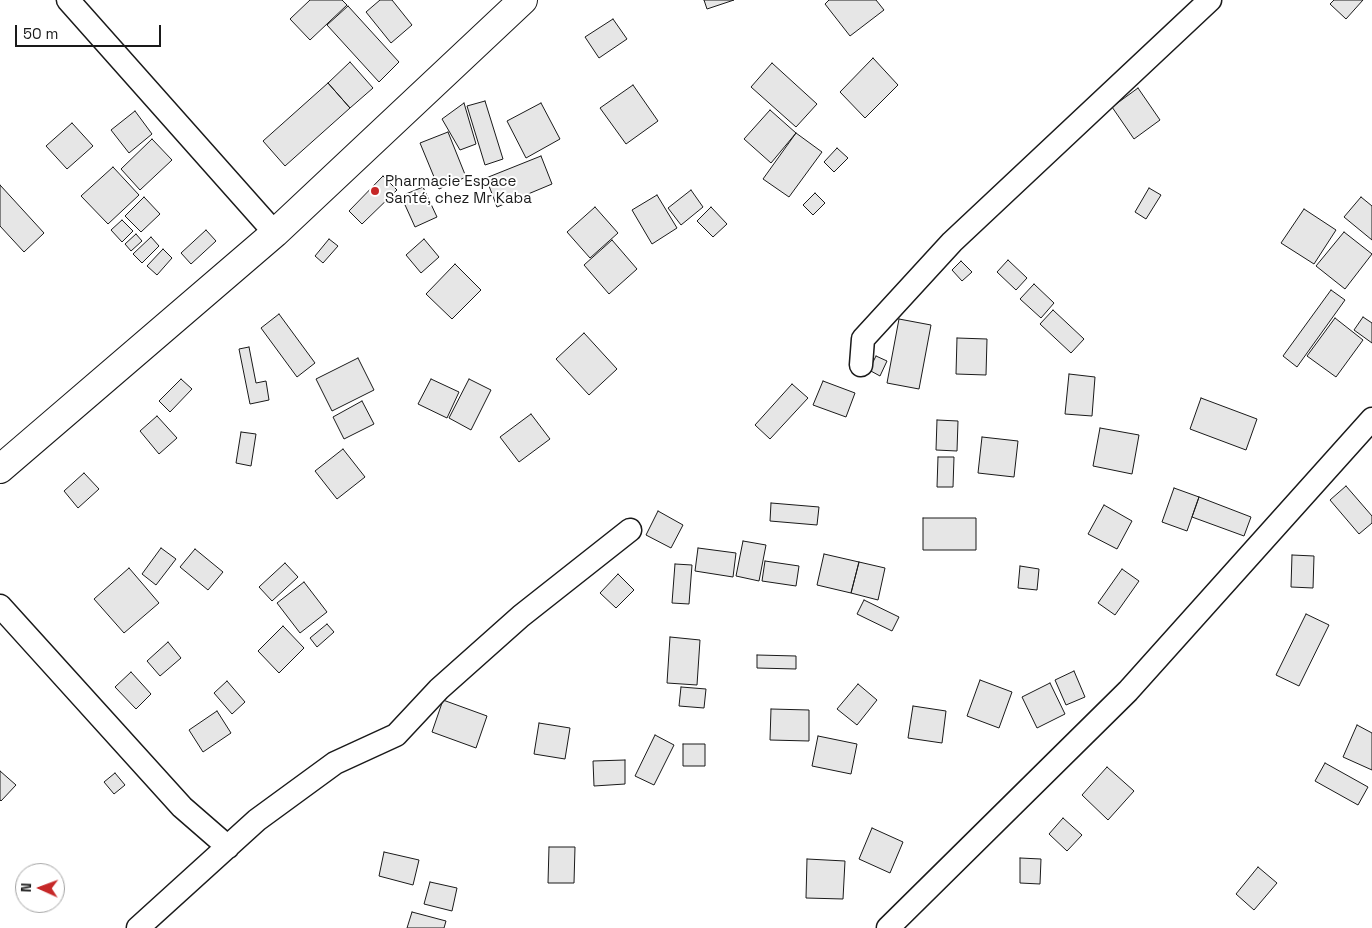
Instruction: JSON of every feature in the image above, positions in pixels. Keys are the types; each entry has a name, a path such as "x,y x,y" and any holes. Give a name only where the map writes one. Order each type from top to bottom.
{"highway":[{"path":"0,469 275,233 516,2"}],"street":[{"path":"68,0 275,233"},
{"path":"861,364 863,339 952,242 1210,0"},
{"path":"888,928 1128,691 1372,419"},
{"path":"138,928 257,820 335,762 396,735 439,689 515,621 630,530"},
{"path":"0,606 182,808 228,847"}],"building":[{"path":"310,0 342,0 347,5 310,40 290,19"},
{"path":"380,0 392,0 412,25 391,43 366,12"},
{"path":"704,0 734,0 707,9"},
{"path":"829,0 876,0 884,10 850,36 825,4"},
{"path":"1334,0 1363,0 1346,19 1330,4"},
{"path":"348,6 399,62 379,82 327,25"},
{"path":"613,19 627,39 599,58 585,37"},
{"path":"873,58 898,85 865,118 840,92"},
{"path":"350,62 373,88 350,108 328,83"},
{"path":"772,63 817,104 796,127 751,87"},
{"path":"328,83 350,108 285,166 263,141"},
{"path":"633,85 658,121 626,144 600,108"},
{"path":"1138,88 1160,120 1134,139 1112,107"},
{"path":"485,101 503,159 485,165 467,106"},
{"path":"464,103 476,144 460,150 442,119"},
{"path":"541,103 560,139 526,158 507,121"},
{"path":"770,110 796,133 771,163 744,139"},
{"path":"135,111 152,134 129,153 111,130"},
{"path":"72,123 93,146 67,169 46,146"},
{"path":"448,132 466,177 439,189 420,143"},
{"path":"796,133 822,152 789,197 763,179"},
{"path":"152,139 172,160 140,190 121,169"},
{"path":"837,148 848,158 834,172 824,162"},
{"path":"541,156 552,184 497,207 486,178"},
{"path":"113,167 139,195 108,224 81,196"},
{"path":"383,176 397,190 362,224 349,211"},
{"path":"0,185 44,233 24,252 0,226"},
{"path":"423,187 437,217 415,227 401,196"},
{"path":"1149,188 1161,195 1146,219 1135,212"},
{"path":"691,190 703,207 681,225 668,208"},
{"path":"815,193 825,203 813,215 803,205"},
{"path":"657,195 677,228 652,244 632,210"},
{"path":"144,197 160,214 141,232 125,216"},
{"path":"1361,197 1372,206 1372,240 1344,217"},
{"path":"595,207 618,233 590,258 567,232"},
{"path":"711,207 727,224 713,237 697,221"},
{"path":"1304,209 1336,230 1314,264 1281,243"},
{"path":"122,220 133,231 122,242 111,230"},
{"path":"206,230 216,241 191,264 181,253"},
{"path":"1344,232 1372,254 1345,289 1316,266"},
{"path":"136,234 142,241 131,251 125,244"},
{"path":"151,237 159,246 142,263 133,254"},
{"path":"329,239 338,246 323,263 315,256"},
{"path":"424,239 439,257 421,273 406,255"},
{"path":"612,240 637,269 609,294 584,265"},
{"path":"163,249 172,258 157,275 147,266"},
{"path":"1008,260 1027,278 1016,290 997,272"},
{"path":"961,261 972,272 962,281 952,270"},
{"path":"455,264 481,290 452,319 426,294"},
{"path":"1034,284 1054,303 1041,318 1020,299"},
{"path":"1331,290 1345,300 1297,367 1283,356"},
{"path":"1053,310 1084,339 1071,353 1040,324"},
{"path":"279,314 315,363 297,377 261,328"},
{"path":"1363,317 1372,323 1372,343 1354,330"},
{"path":"1335,318 1363,340 1336,377 1307,356"},
{"path":"899,319 931,325 919,389 887,383"},
{"path":"584,333 617,369 589,395 556,359"},
{"path":"957,338 987,339 986,375 956,374"},
{"path":"249,347 256,383 266,381 269,400 250,404 239,349"},
{"path":"876,356 887,361 880,376 869,370"},
{"path":"358,358 374,390 332,411 316,379"},
{"path":"1069,374 1095,377 1092,416 1065,414"},
{"path":"181,379 192,389 170,412 159,401"},
{"path":"431,379 459,392 447,418 418,404"},
{"path":"469,379 491,390 471,430 449,418"},
{"path":"823,381 855,393 846,417 813,405"},
{"path":"792,384 808,398 770,439 755,425"},
{"path":"1201,398 1257,419 1246,450 1190,429"},
{"path":"362,401 374,424 344,439 333,417"},
{"path":"531,414 550,439 519,462 500,437"},
{"path":"157,416 177,438 159,454 140,431"},
{"path":"937,420 958,421 957,451 936,450"},
{"path":"1100,428 1139,435 1132,474 1093,466"},
{"path":"241,432 256,434 251,466 236,463"},
{"path":"982,437 1018,441 1014,477 978,473"},
{"path":"343,449 365,477 337,499 315,471"},
{"path":"938,457 954,457 953,487 937,487"},
{"path":"84,473 99,489 78,508 64,491"},
{"path":"1346,486 1372,516 1372,523 1359,534 1330,500"},
{"path":"1174,488 1199,497 1187,531 1162,522"},
{"path":"1199,497 1251,517 1244,536 1192,517"},
{"path":"771,503 819,507 817,525 770,521"},
{"path":"1104,505 1132,521 1117,549 1088,534"},
{"path":"658,511 683,525 671,548 646,535"},
{"path":"923,518 976,518 976,550 923,550"},
{"path":"743,541 766,545 759,581 736,576"},
{"path":"161,548 176,559 156,585 142,574"},
{"path":"698,548 736,553 733,577 695,571"},
{"path":"195,549 223,572 208,590 180,567"},
{"path":"824,554 859,562 851,593 817,585"},
{"path":"1292,555 1314,556 1313,588 1291,587"},
{"path":"765,561 799,566 796,586 762,581"},
{"path":"859,562 885,568 878,600 851,593"},
{"path":"285,563 298,577 272,601 259,587"},
{"path":"675,564 692,565 689,604 672,603"},
{"path":"1020,566 1039,569 1037,590 1018,588"},
{"path":"129,568 159,603 124,633 94,599"},
{"path":"1122,569 1139,581 1115,615 1098,603"},
{"path":"618,574 634,590 616,608 600,593"},
{"path":"304,582 327,612 300,633 277,603"},
{"path":"864,600 899,617 892,631 857,614"},
{"path":"1306,614 1329,625 1299,686 1276,675"},
{"path":"327,624 334,632 317,647 310,638"},
{"path":"283,626 304,648 279,673 258,651"},
{"path":"670,637 700,640 697,685 667,683"},
{"path":"168,642 181,658 160,676 147,661"},
{"path":"757,655 796,656 796,669 757,668"},
{"path":"1074,671 1085,697 1066,705 1055,680"},
{"path":"131,672 151,694 136,709 115,687"},
{"path":"980,680 1012,692 999,728 967,716"},
{"path":"227,681 245,702 232,714 214,693"},
{"path":"1050,683 1065,714 1037,728 1022,697"},
{"path":"858,684 877,700 857,725 837,709"},
{"path":"681,687 706,689 704,708 679,706"},
{"path":"443,700 487,716 476,748 432,732"},
{"path":"913,706 946,711 942,743 908,738"},
{"path":"771,709 809,710 809,741 770,740"},
{"path":"217,711 231,733 203,752 189,730"},
{"path":"539,723 570,728 565,759 534,754"},
{"path":"1357,725 1372,733 1372,770 1343,757"},
{"path":"655,735 674,745 654,785 635,776"},
{"path":"818,736 857,744 851,774 812,766"},
{"path":"683,744 705,744 705,766 683,766"},
{"path":"625,760 625,784 594,786 593,761"},
{"path":"1325,763 1368,787 1358,805 1315,781"},
{"path":"1107,767 1134,791 1108,820 1082,795"},
{"path":"0,771 16,785 1,801 0,800"},
{"path":"115,773 125,785 114,794 104,782"},
{"path":"1063,818 1082,835 1067,851 1049,834"},
{"path":"872,828 903,842 890,873 859,859"},
{"path":"549,847 575,847 574,883 548,883"},
{"path":"384,852 419,860 413,885 379,876"},
{"path":"1020,858 1041,859 1040,884 1020,883"},
{"path":"807,859 845,861 843,899 806,898"},
{"path":"1258,867 1277,883 1254,910 1236,894"},
{"path":"430,882 457,888 452,911 424,904"},
{"path":"412,912 446,921 444,928 407,928"}],"place":[{"name":"Pharmacie Espace Santé, chez Mr Kaba","path":"375,191"}]}
